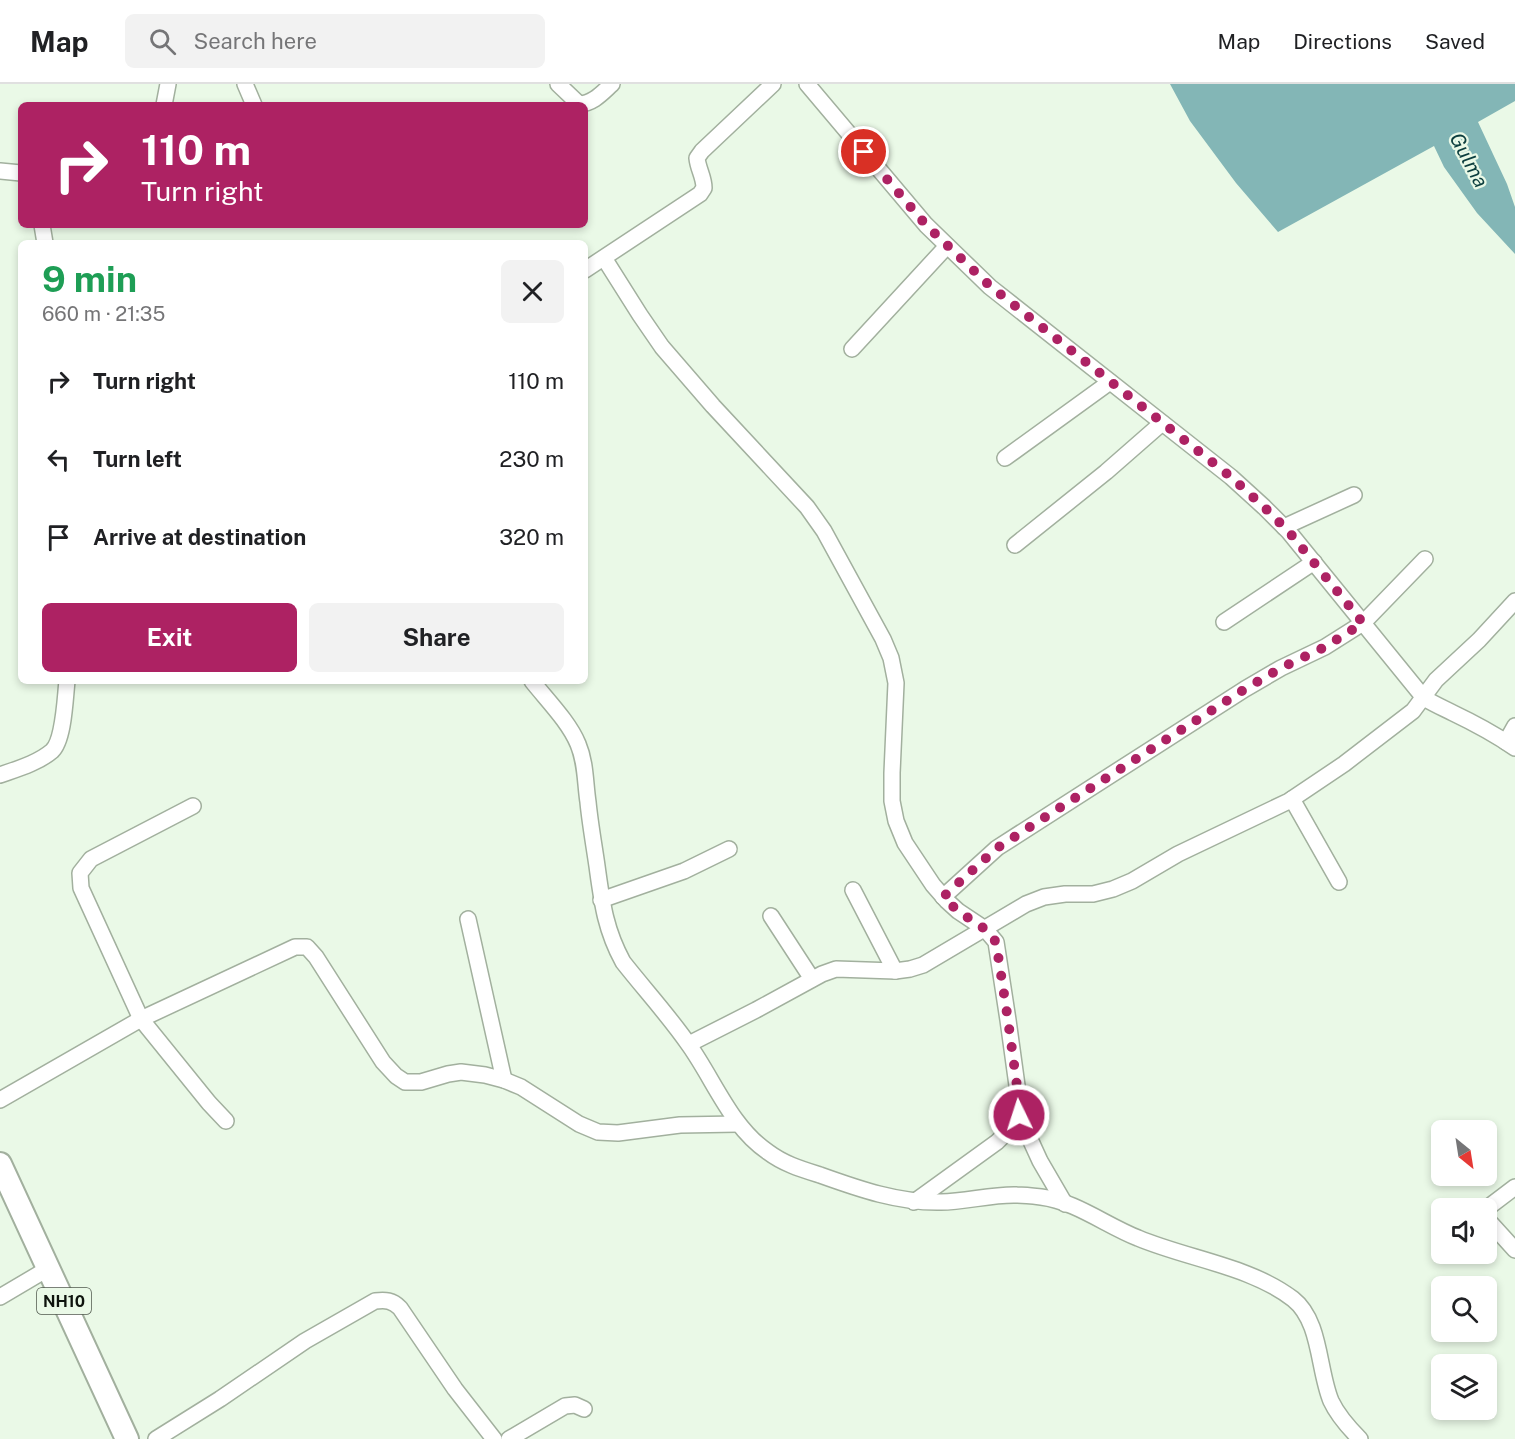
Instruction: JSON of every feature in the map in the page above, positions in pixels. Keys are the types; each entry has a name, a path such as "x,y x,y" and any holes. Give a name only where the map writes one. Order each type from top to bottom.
{"highway":[{"name":"NH10","path":"0,1164 127,1439"}],"street":[{"path":"165,102 168,84"},
{"path":"245,84 253,102"},
{"path":"558,84 577,102"},
{"path":"588,103 612,84"},
{"path":"588,268 700,194 704,188 704,182 697,158 774,84"},
{"path":"807,84 919,217 990,286 1231,477 1264,507 1314,562 1424,698 1511,745 1515,726"},
{"path":"0,171 18,173"},
{"path":"852,349 947,246"},
{"path":"604,258 652,334 669,355 807,507 824,531 883,639 891,658 896,683 892,773 892,801 896,822 904,843 933,885 958,911 985,929 996,942 1019,1101 1019,1115 1040,1161 1065,1204"},
{"path":"1005,458 1110,382"},
{"path":"1015,545 1106,472 1162,423"},
{"path":"1284,527 1354,495"},
{"path":"943,897 997,848 1245,689 1281,668 1325,647 1363,623 1425,559"},
{"path":"1224,622 1314,562"},
{"path":"689,1044 822,974 836,969 895,971 910,969 923,965 1026,904 1044,897 1093,894 1113,889 1132,881 1178,854 1292,799 1344,764 1413,711 1436,680 1479,640 1515,601"},
{"path":"0,775 40,759 53,750 60,738 67,684"},
{"path":"534,684 568,726 583,756 603,913 609,933 623,962 689,1044 738,1124 766,1151 785,1163 845,1184 914,1202 943,1202 1016,1195 1044,1197 1102,1220 1137,1238 1248,1275 1284,1293 1303,1308 1312,1327 1331,1401 1338,1415 1360,1439"},
{"path":"1292,799 1339,882"},
{"path":"193,806 91,859 80,873 81,888 141,1020 226,1121"},
{"path":"602,900 684,871 729,849"},
{"path":"853,891 895,971"},
{"path":"771,916 812,979"},
{"path":"468,919 504,1080"},
{"path":"0,1100 141,1020 295,947 307,947 316,957 384,1062 396,1076 405,1082 421,1082 461,1072 485,1075 521,1087 579,1124 598,1132 680,1125 738,1124"},
{"path":"914,1202 997,1142 1013,1126 1019,1115"},
{"path":"1497,1201 1515,1187"},
{"path":"1497,1230 1515,1250"},
{"path":"0,1297 49,1268"},
{"path":"156,1439 305,1341 375,1301 386,1300 393,1301 399,1308 455,1389 494,1439"},
{"path":"509,1439 565,1406 575,1405 584,1409"}],"water":[{"name":"Gulma","path":"1170,84 1515,84 1515,101 1478,122 1507,184 1515,207 1515,254 1477,213 1444,167 1434,146 1278,232 1236,183 1190,121"}],"route":[{"path":"864,152 926,225 990,286 1231,477 1264,507 1289,532 1363,623 1325,647 1281,668 1245,689 997,848 943,897 958,911 985,929 996,942 1019,1101 1019,1115"}]}
